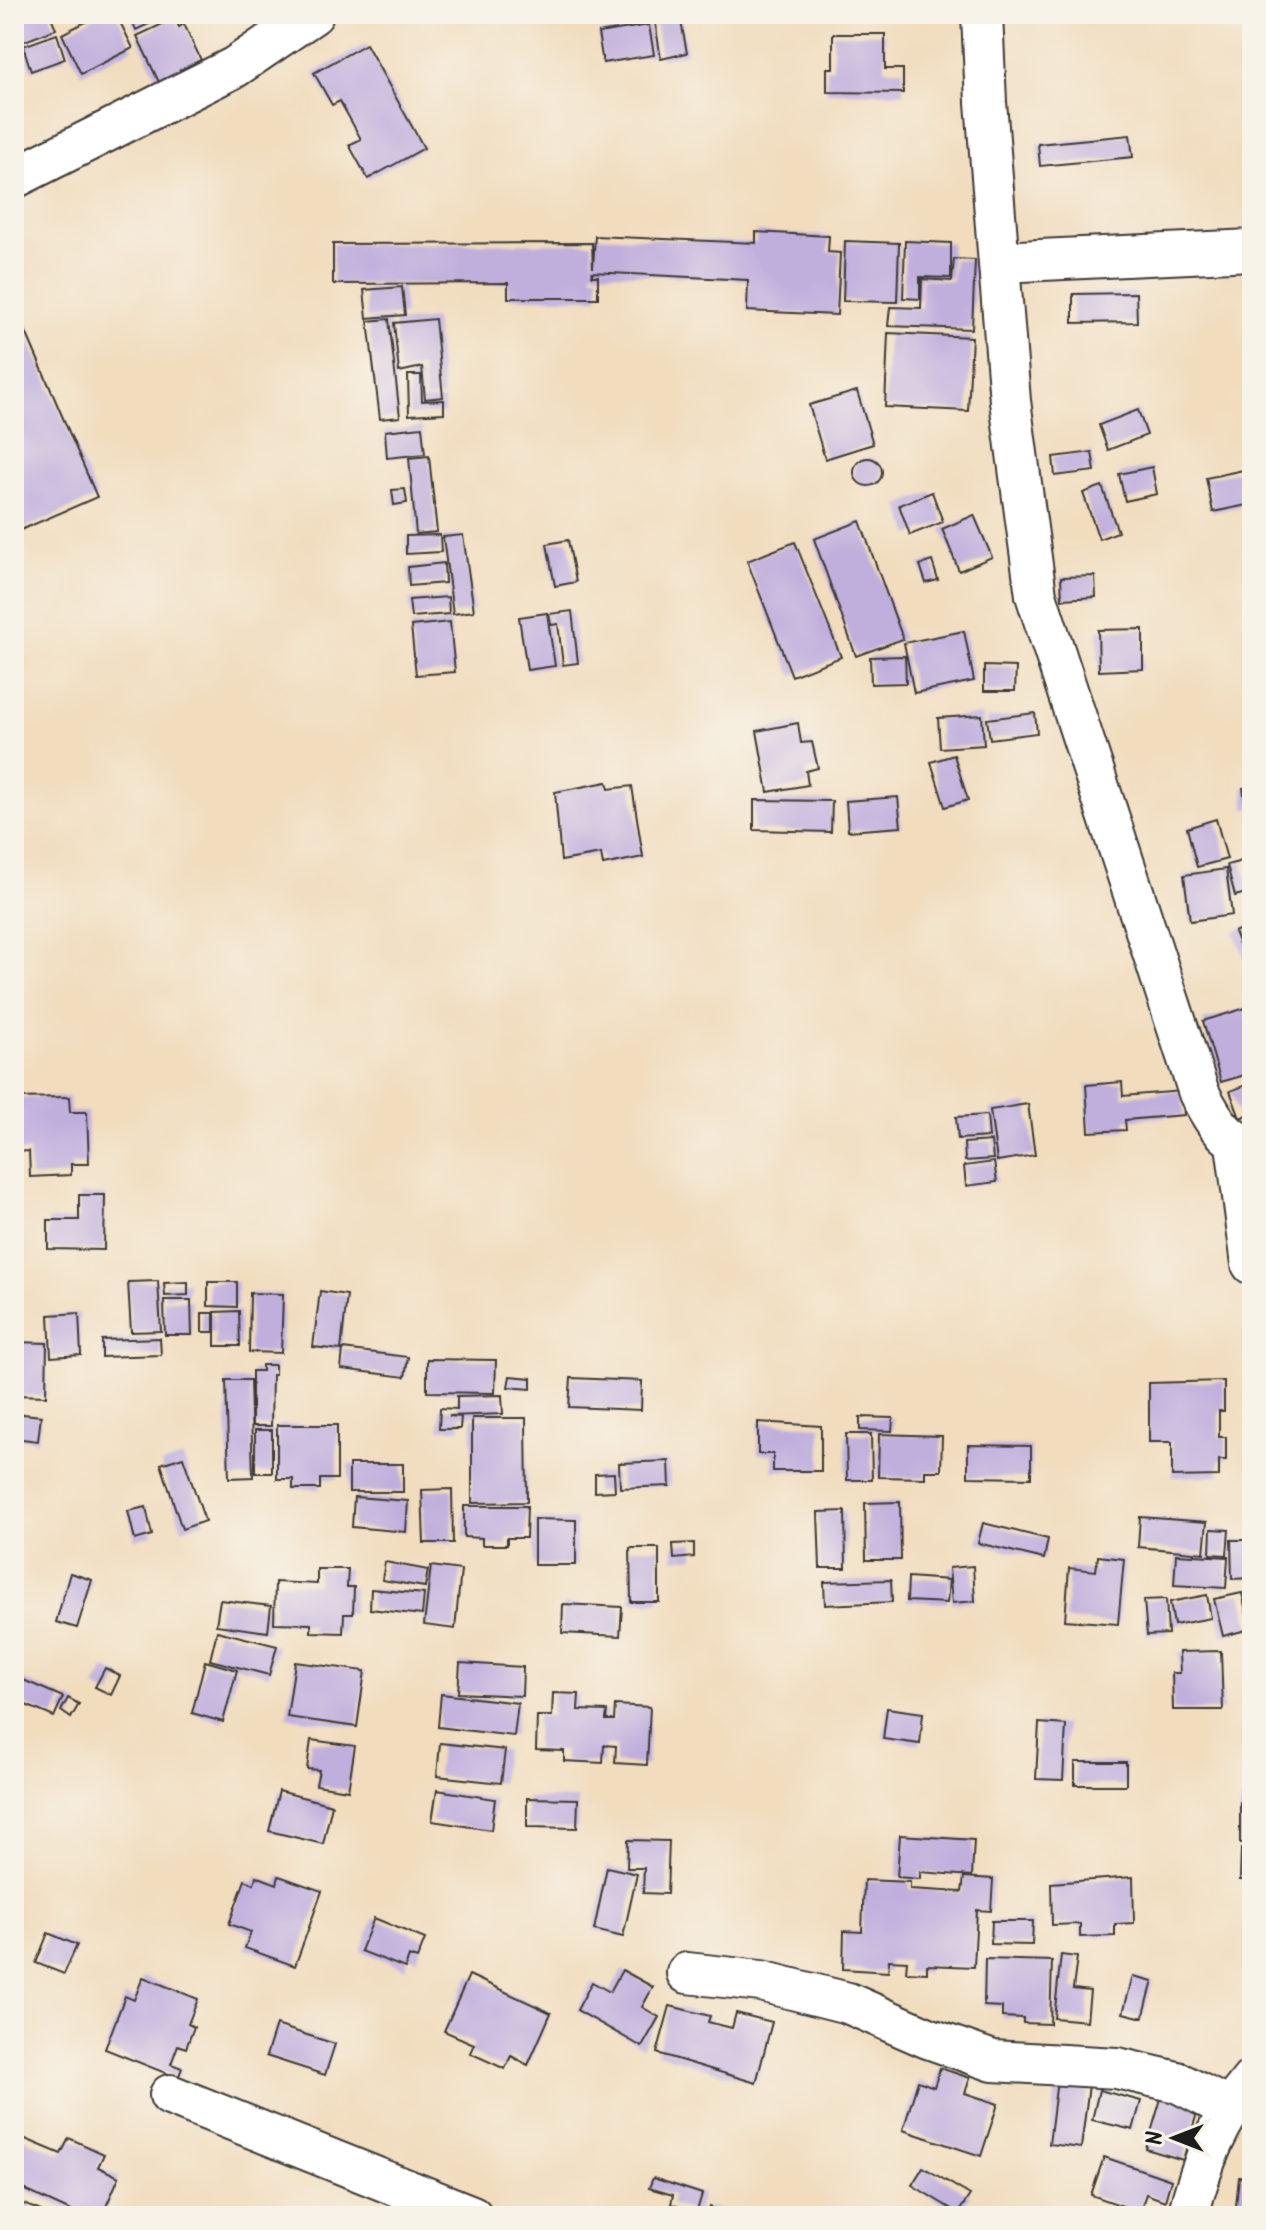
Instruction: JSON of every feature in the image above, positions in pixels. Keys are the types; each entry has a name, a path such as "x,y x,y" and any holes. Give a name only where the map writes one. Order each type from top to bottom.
{"street":[{"path":"14,178 235,67 313,14"},
{"path":"982,14 1010,401 1036,595 1199,1093 1215,1124 1244,1146 1252,1264"},
{"path":"999,262 1252,250"},
{"path":"687,1973 761,1981 848,2003 993,2061 1117,2068 1240,2094 1201,2166 1188,2216"},
{"path":"170,2095 472,2216"}],"building":[{"path":"14,14 50,14 56,29 20,43"},
{"path":"101,14 116,14 133,48 81,74 62,34"},
{"path":"129,14 169,14 136,30"},
{"path":"680,16 687,53 661,59 655,22"},
{"path":"175,18 179,27 184,24 201,60 180,70 187,85 165,95 137,36"},
{"path":"649,25 654,55 603,63 598,33"},
{"path":"57,34 65,59 31,71 23,46"},
{"path":"833,34 885,34 885,69 903,69 903,93 827,92 827,68 833,68"},
{"path":"366,44 424,148 368,179 349,145 361,139 340,101 332,105 314,73"},
{"path":"1130,135 1133,157 1040,166 1038,144"},
{"path":"756,232 829,236 828,252 840,253 837,315 747,311 748,280 592,272 592,276 598,276 598,298 508,298 508,283 333,284 333,244 592,243 593,268 595,236 756,243"},
{"path":"845,241 899,243 897,302 843,301"},
{"path":"905,241 951,243 951,278 920,277 920,299 903,298"},
{"path":"954,259 975,260 972,329 888,326 890,307 921,308 922,279 952,281"},
{"path":"402,287 405,315 367,318 364,290"},
{"path":"1136,293 1137,322 1073,323 1073,294"},
{"path":"20,318 97,497 14,533 14,321"},
{"path":"389,319 400,417 380,419 368,321"},
{"path":"435,319 443,397 425,399 422,367 399,372 394,323"},
{"path":"888,333 972,337 968,411 885,407"},
{"path":"408,375 421,375 422,401 444,400 444,413 409,415"},
{"path":"857,391 873,444 825,459 809,405"},
{"path":"1138,410 1147,435 1108,450 1099,425"},
{"path":"422,427 425,454 387,458 385,431"},
{"path":"1092,452 1095,471 1055,476 1053,457"},
{"path":"429,456 437,532 416,534 409,458"},
{"path":"868,458 878,462 882,472 878,482 868,486 858,482 854,472 858,462"},
{"path":"1152,467 1157,494 1125,501 1119,474"},
{"path":"1248,469 1252,504 1213,512 1206,478"},
{"path":"1102,486 1118,532 1099,539 1083,493"},
{"path":"405,489 407,503 394,505 392,490"},
{"path":"932,492 943,522 910,535 899,505"},
{"path":"974,515 992,557 959,571 942,529"},
{"path":"860,521 903,639 856,656 814,539"},
{"path":"440,535 441,552 406,554 406,536"},
{"path":"463,535 474,611 453,614 443,537"},
{"path":"568,540 576,582 555,586 547,544"},
{"path":"795,542 841,657 792,676 747,561"},
{"path":"932,561 938,580 926,583 920,565"},
{"path":"444,563 445,583 409,586 408,567"},
{"path":"1095,576 1096,597 1062,599 1061,577"},
{"path":"448,597 449,614 411,617 409,600"},
{"path":"572,611 578,663 563,665 558,624 551,625 549,614"},
{"path":"547,613 555,666 527,670 519,617"},
{"path":"450,622 455,672 416,675 411,626"},
{"path":"1143,629 1143,669 1099,671 1098,630"},
{"path":"964,631 974,681 914,693 904,643"},
{"path":"905,656 906,683 871,684 870,657"},
{"path":"984,666 1016,667 1015,691 984,691"},
{"path":"1035,713 1037,733 990,739 987,719"},
{"path":"982,715 984,745 940,748 938,718"},
{"path":"798,723 801,743 812,742 818,768 806,771 808,785 768,792 757,731"},
{"path":"954,755 968,800 945,807 931,762"},
{"path":"607,782 609,789 632,786 643,857 603,865 601,854 561,861 555,792"},
{"path":"1252,787 1252,808 1246,809 1243,788"},
{"path":"898,797 901,827 848,831 846,801"},
{"path":"754,800 832,801 831,832 754,830"},
{"path":"1216,819 1227,859 1197,867 1187,828"},
{"path":"1242,861 1250,892 1235,896 1227,865"},
{"path":"1226,869 1232,915 1190,921 1184,875"},
{"path":"1252,924 1252,975 1234,932"},
{"path":"1252,1006 1252,1064 1246,1066 1248,1074 1221,1082 1203,1021"},
{"path":"1122,1082 1123,1096 1182,1091 1184,1115 1125,1120 1126,1130 1089,1132 1086,1085"},
{"path":"1252,1083 1252,1113 1240,1118 1230,1091"},
{"path":"69,1097 70,1112 87,1112 89,1164 71,1164 71,1175 30,1177 29,1151 14,1152 14,1098"},
{"path":"1028,1104 1035,1155 997,1161 990,1110"},
{"path":"987,1115 989,1137 958,1139 956,1117"},
{"path":"991,1141 993,1159 965,1161 964,1143"},
{"path":"994,1162 997,1182 966,1186 964,1166"},
{"path":"79,1195 105,1195 104,1250 48,1249 48,1220 79,1220"},
{"path":"158,1281 161,1331 131,1332 128,1282"},
{"path":"188,1282 188,1295 165,1296 164,1283"},
{"path":"208,1282 237,1282 237,1307 208,1306"},
{"path":"320,1291 347,1295 341,1350 313,1347"},
{"path":"250,1293 283,1294 281,1353 249,1352"},
{"path":"164,1300 191,1300 192,1335 165,1335"},
{"path":"239,1311 240,1346 215,1346 215,1312"},
{"path":"79,1313 81,1355 51,1357 49,1315"},
{"path":"202,1313 214,1313 214,1332 202,1332"},
{"path":"160,1338 161,1355 102,1357 102,1340"},
{"path":"14,1342 47,1343 46,1396 14,1395"},
{"path":"343,1349 408,1357 405,1377 341,1369"},
{"path":"427,1359 496,1360 495,1393 427,1392"},
{"path":"262,1365 275,1365 271,1426 252,1426 252,1371 262,1371"},
{"path":"510,1376 531,1378 531,1389 508,1387"},
{"path":"571,1378 642,1381 641,1410 569,1407"},
{"path":"226,1380 250,1380 253,1477 229,1478"},
{"path":"1224,1381 1224,1411 1219,1411 1219,1437 1226,1437 1226,1460 1219,1460 1219,1476 1172,1477 1172,1442 1149,1442 1149,1383"},
{"path":"502,1395 503,1414 449,1416 461,1417 460,1429 439,1429 440,1408 457,1409 457,1396"},
{"path":"14,1413 41,1416 38,1441 14,1438"},
{"path":"860,1417 893,1418 892,1431 860,1430"},
{"path":"472,1418 526,1418 527,1502 472,1503"},
{"path":"758,1422 821,1426 821,1471 773,1471 773,1454 758,1454"},
{"path":"277,1425 337,1425 337,1479 320,1479 320,1489 293,1489 293,1479 277,1479"},
{"path":"255,1430 272,1430 272,1473 255,1473"},
{"path":"846,1434 871,1434 872,1480 847,1480"},
{"path":"879,1434 942,1436 941,1471 925,1471 925,1478 878,1477"},
{"path":"968,1445 1031,1446 1031,1478 968,1477"},
{"path":"183,1457 205,1521 182,1529 161,1464"},
{"path":"669,1461 670,1486 620,1488 619,1463"},
{"path":"349,1464 403,1464 403,1492 349,1492"},
{"path":"614,1473 615,1491 595,1492 595,1474"},
{"path":"452,1489 453,1543 424,1543 422,1490"},
{"path":"354,1497 408,1501 406,1532 352,1527"},
{"path":"900,1502 901,1560 866,1560 865,1503"},
{"path":"464,1506 527,1506 526,1538 507,1538 507,1545 482,1545 482,1538 464,1537"},
{"path":"146,1507 152,1535 135,1540 128,1511"},
{"path":"845,1511 846,1568 820,1568 818,1512"},
{"path":"1140,1517 1207,1522 1204,1553 1138,1547"},
{"path":"534,1519 576,1520 576,1565 534,1565"},
{"path":"983,1523 1048,1539 1044,1559 978,1543"},
{"path":"1211,1529 1229,1530 1227,1555 1210,1554"},
{"path":"1231,1540 1252,1540 1252,1578 1232,1579"},
{"path":"694,1543 694,1557 674,1559 673,1544"},
{"path":"630,1548 659,1548 659,1602 631,1602"},
{"path":"1176,1554 1228,1557 1226,1588 1174,1585"},
{"path":"1098,1556 1124,1559 1118,1624 1065,1620 1069,1568 1096,1571"},
{"path":"385,1562 428,1570 425,1587 382,1580"},
{"path":"431,1566 461,1570 455,1629 424,1625"},
{"path":"973,1566 975,1601 952,1603 949,1568"},
{"path":"317,1569 348,1569 347,1587 354,1587 353,1614 344,1614 343,1633 311,1632 311,1624 274,1623 275,1582 317,1584"},
{"path":"70,1573 92,1580 77,1628 56,1622"},
{"path":"908,1577 949,1580 947,1603 907,1601"},
{"path":"891,1580 892,1602 825,1605 824,1582"},
{"path":"371,1589 424,1594 422,1615 370,1609"},
{"path":"1242,1593 1250,1629 1223,1636 1214,1599"},
{"path":"1207,1595 1211,1618 1174,1625 1170,1602"},
{"path":"1166,1599 1168,1634 1147,1635 1144,1600"},
{"path":"220,1600 271,1606 268,1632 216,1625"},
{"path":"563,1604 622,1607 620,1636 562,1633"},
{"path":"217,1631 277,1646 269,1675 210,1660"},
{"path":"1221,1651 1223,1710 1173,1710 1172,1673 1180,1673 1179,1652"},
{"path":"205,1661 237,1670 223,1722 192,1713"},
{"path":"295,1662 365,1671 357,1727 287,1717"},
{"path":"460,1663 523,1667 522,1696 458,1693"},
{"path":"105,1668 120,1676 111,1695 95,1687"},
{"path":"14,1676 63,1697 54,1717 14,1700"},
{"path":"553,1693 579,1694 578,1710 607,1711 606,1720 614,1720 615,1705 650,1707 647,1765 615,1763 616,1746 604,1745 603,1763 564,1761 564,1751 536,1750 537,1716 552,1716"},
{"path":"441,1694 518,1703 514,1736 438,1727"},
{"path":"68,1698 79,1704 71,1718 61,1711"},
{"path":"887,1708 923,1713 920,1744 883,1739"},
{"path":"1039,1723 1066,1725 1063,1780 1036,1779"},
{"path":"311,1740 355,1746 348,1790 316,1785 319,1770 307,1769"},
{"path":"440,1743 505,1750 501,1783 437,1776"},
{"path":"1075,1762 1126,1762 1126,1785 1075,1785"},
{"path":"437,1790 495,1799 491,1830 432,1821"},
{"path":"279,1791 332,1805 323,1844 269,1831"},
{"path":"527,1798 578,1799 577,1828 527,1827"},
{"path":"1240,1802 1252,1802 1252,1843 1240,1843"},
{"path":"900,1835 974,1840 972,1876 920,1872 920,1879 897,1877"},
{"path":"628,1840 669,1841 667,1894 643,1893 644,1868 627,1868"},
{"path":"1241,1849 1252,1850 1252,1880 1240,1880"},
{"path":"607,1867 637,1874 623,1937 594,1930"},
{"path":"256,1876 277,1884 279,1876 322,1891 295,1966 245,1948 251,1932 229,1924 245,1880 254,1884"},
{"path":"964,1877 993,1879 991,1911 977,1910 974,1967 927,1965 927,1973 906,1972 907,1961 889,1960 888,1972 843,1969 844,1931 862,1932 864,1880 910,1882 910,1889 962,1892"},
{"path":"1133,1877 1134,1923 1115,1924 1115,1936 1080,1937 1080,1924 1052,1925 1051,1883"},
{"path":"374,1918 425,1939 417,1959 409,1956 405,1968 361,1951"},
{"path":"992,1921 1033,1921 1032,1945 991,1944"},
{"path":"48,1933 77,1945 64,1974 36,1963"},
{"path":"1061,1955 1077,1957 1073,1989 1090,1991 1087,2021 1054,2018"},
{"path":"985,1959 1052,1961 1050,2024 1023,2023 1023,2018 1002,2017 1002,2007 984,2006"},
{"path":"622,1970 653,1987 642,2007 659,2017 642,2047 577,2010 592,1982 610,1992"},
{"path":"469,1975 551,2013 528,2065 511,2056 505,2069 470,2053 474,2044 444,2031"},
{"path":"1133,1976 1153,1981 1143,2018 1123,2013"},
{"path":"143,1977 198,1999 188,2024 194,2027 186,2048 178,2045 171,2064 182,2068 178,2078 105,2049 125,1996 134,2000"},
{"path":"670,2006 710,2016 708,2022 732,2028 736,2013 772,2022 756,2083 657,2053"},
{"path":"276,2025 335,2044 325,2075 266,2056"},
{"path":"940,2068 970,2078 965,2093 998,2104 981,2156 903,2130 918,2081 934,2087"},
{"path":"1058,2072 1090,2077 1081,2148 1049,2144"},
{"path":"1099,2090 1141,2101 1133,2130 1092,2120"},
{"path":"1163,2092 1200,2103 1183,2160 1146,2149"},
{"path":"23,2138 61,2154 69,2138 104,2154 98,2167 119,2177 102,2216 71,2216 73,2212 14,2185 14,2159"},
{"path":"1104,2157 1171,2180 1165,2201 1146,2194 1140,2212 1091,2195"},
{"path":"923,2167 970,2195 958,2213 912,2185"},
{"path":"1239,2177 1252,2178 1252,2216 1235,2216"},
{"path":"653,2178 702,2194 697,2211 708,2215 710,2207 736,2216 692,2216 694,2212 671,2204 673,2195 649,2188"},
{"path":"14,2200 41,2211 39,2216 14,2216"}]}
